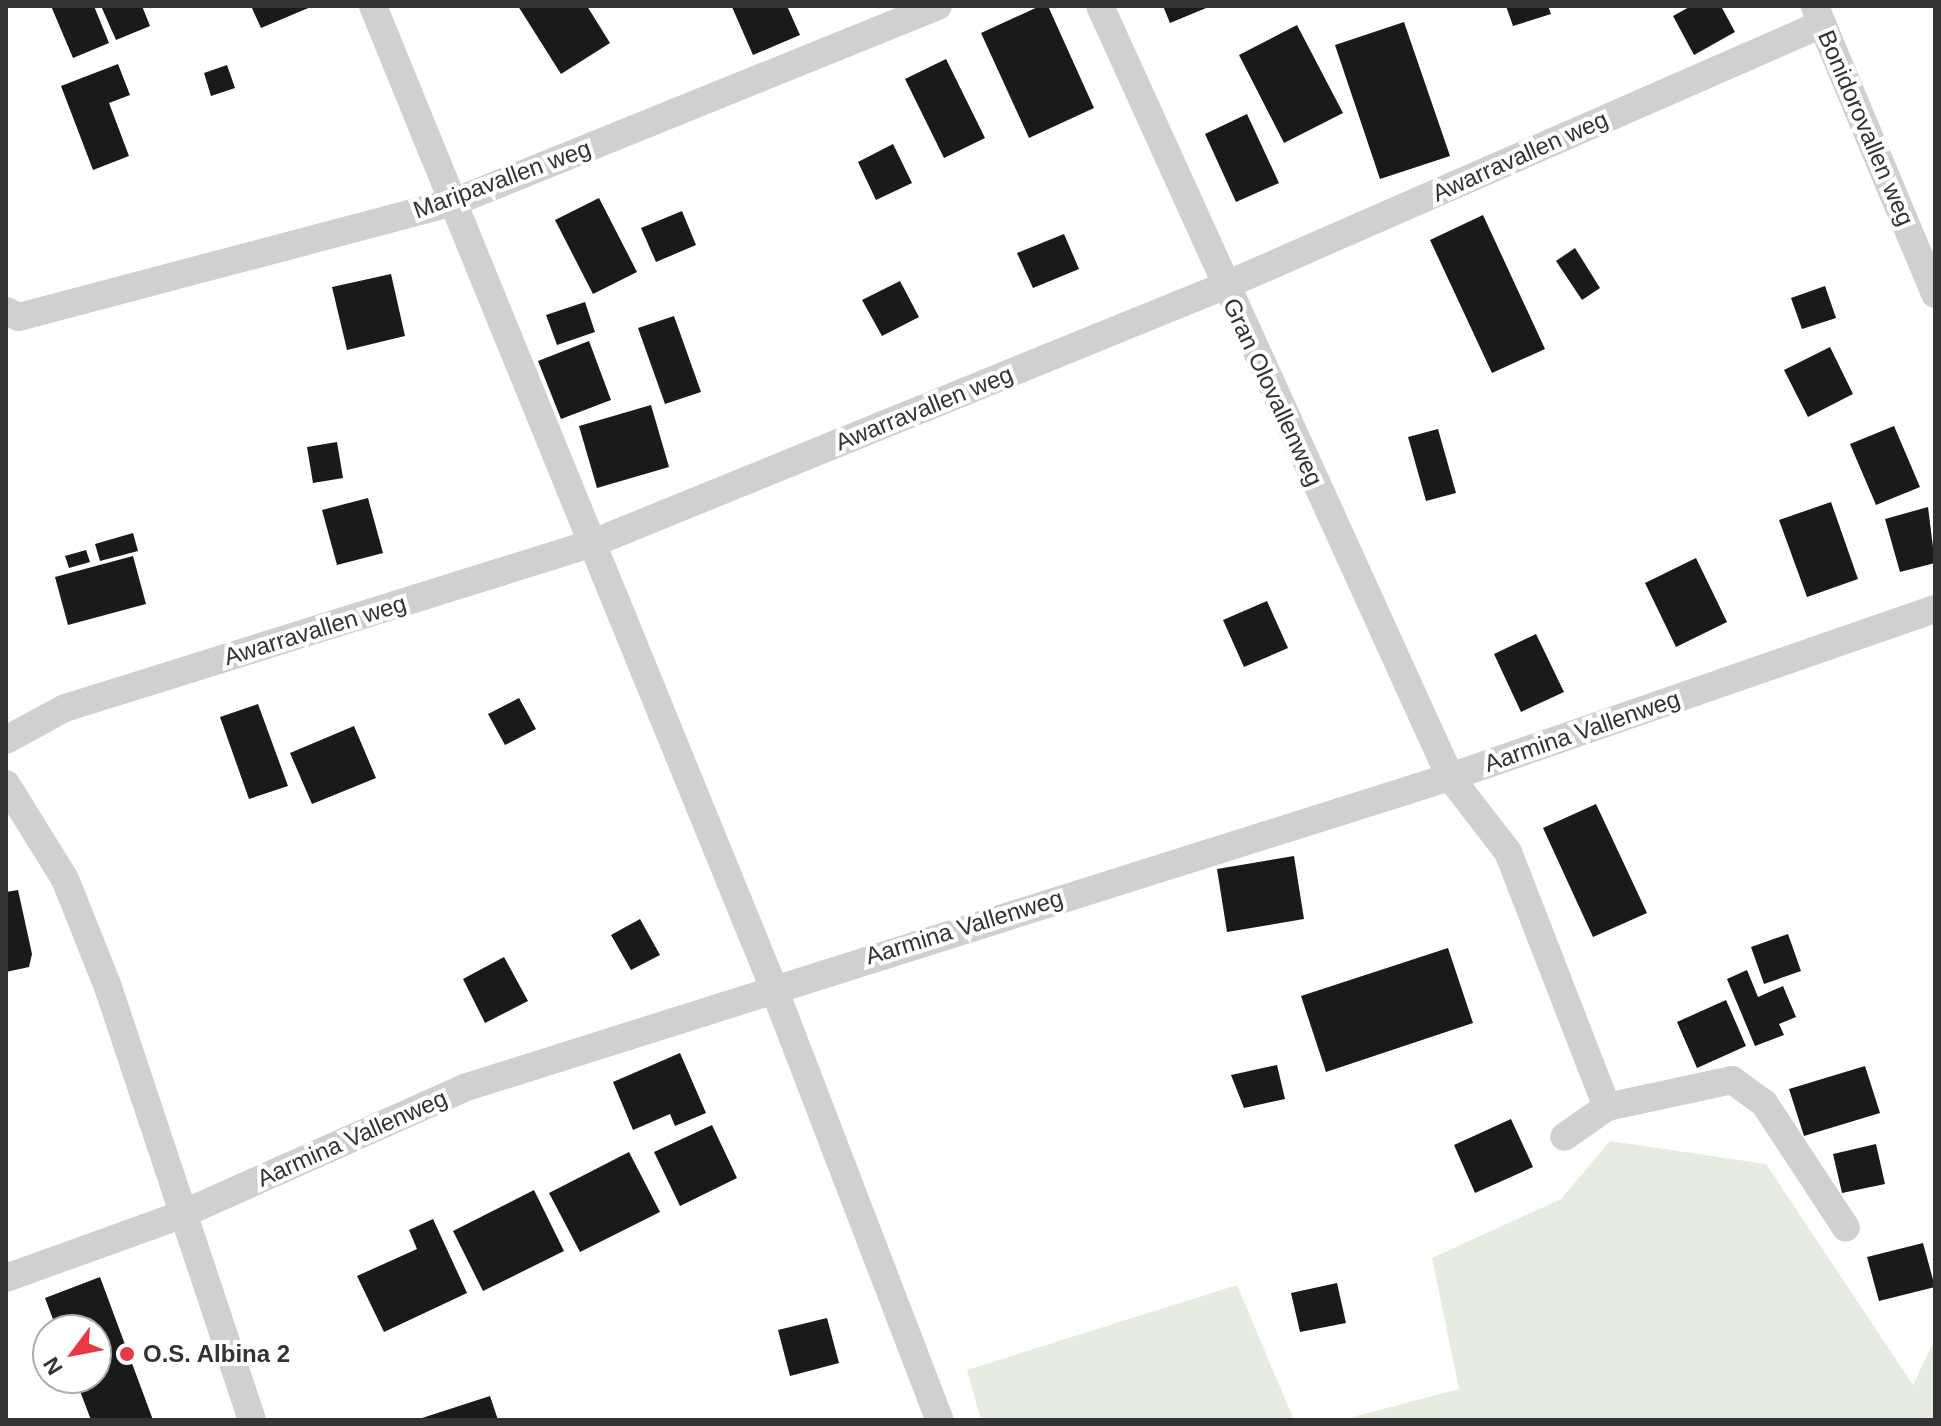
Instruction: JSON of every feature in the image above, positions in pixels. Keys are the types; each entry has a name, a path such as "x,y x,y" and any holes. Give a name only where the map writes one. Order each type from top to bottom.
{"street":[{"path":"373,6 773,986 940,1420"},
{"name":"Maripavallen weg","path":"6,311 19,317 454,202 938,6"},
{"name":"Gran Olovallenweg","path":"1100,6 1224,286 1450,777 1508,852 1607,1107"},
{"name":"Awarravallen weg","path":"6,740 65,708 593,543 1224,286 1818,15"},
{"name":"Bonidorovallen weg","path":"1818,15 1935,294"},
{"name":"Aarmina Vallenweg","path":"6,1278 178,1216 467,1087 773,986 1450,777 1935,609"},
{"path":"6,784 65,879 108,987 178,1216 252,1420"},
{"path":"1564,1137 1607,1107 1732,1080 1764,1103 1846,1228"}],"shaded area":[{"path":"1610,1141 1766,1164 1913,1385 1935,1339 1935,1420 1341,1420 1459,1389 1432,1258 1561,1199"},
{"path":"1237,1285 1294,1420 981,1420 967,1370"}],"building":[{"path":"51,6 94,6 109,43 73,58"},
{"path":"101,6 142,6 150,26 116,40"},
{"path":"251,6 313,6 261,28"},
{"path":"518,6 587,6 610,43 561,74"},
{"path":"787,6 800,35 753,55 732,7"},
{"path":"1040,6 1048,6 1094,108 1029,138 981,33"},
{"path":"1163,6 1211,6 1170,23"},
{"path":"1506,6 1548,6 1551,14 1513,26"},
{"path":"1691,6 1721,6 1735,32 1694,55 1673,16"},
{"path":"1404,22 1450,156 1380,179 1335,45"},
{"path":"1297,25 1343,113 1284,143 1239,55"},
{"path":"946,59 985,138 944,158 905,79"},
{"path":"118,64 130,95 109,103 129,156 93,170 61,86"},
{"path":"227,65 235,88 211,96 204,73"},
{"path":"1247,114 1279,183 1236,202 1205,134"},
{"path":"893,144 912,183 876,200 858,162"},
{"path":"599,198 637,272 593,294 555,220"},
{"path":"682,211 696,245 656,262 641,228"},
{"path":"1483,215 1545,349 1492,373 1430,240"},
{"path":"1064,234 1079,269 1033,288 1017,253"},
{"path":"1575,248 1600,288 1582,300 1556,261"},
{"path":"391,274 405,336 347,350 332,287"},
{"path":"900,281 919,317 882,336 862,300"},
{"path":"1825,286 1836,318 1802,329 1791,298"},
{"path":"585,302 595,332 557,345 546,315"},
{"path":"674,316 701,392 665,404 638,328"},
{"path":"589,341 611,400 561,419 538,361"},
{"path":"1830,347 1853,394 1808,417 1784,370"},
{"path":"651,405 669,467 597,488 579,426"},
{"path":"1894,426 1920,487 1876,505 1850,444"},
{"path":"1438,429 1456,493 1426,501 1408,437"},
{"path":"337,442 343,478 313,483 307,447"},
{"path":"368,498 383,553 337,565 322,510"},
{"path":"1831,502 1858,579 1807,597 1779,520"},
{"path":"1928,507 1935,563 1900,572 1885,519"},
{"path":"133,533 138,551 100,561 95,544"},
{"path":"86,550 90,562 69,568 65,556"},
{"path":"133,556 146,604 68,625 55,577"},
{"path":"1696,558 1727,622 1676,647 1645,583"},
{"path":"1267,601 1288,648 1244,667 1223,620"},
{"path":"1536,634 1564,692 1521,712 1494,654"},
{"path":"519,698 536,729 505,745 488,714"},
{"path":"258,704 288,786 249,799 220,717"},
{"path":"354,726 376,778 312,804 290,753"},
{"path":"1596,804 1647,913 1593,937 1543,828"},
{"path":"1294,856 1304,919 1227,932 1217,869"},
{"path":"18,890 32,954 29,967 6,972 6,892"},
{"path":"640,919 660,955 631,970 611,935"},
{"path":"1788,934 1801,971 1764,984 1751,947"},
{"path":"1448,948 1473,1023 1326,1072 1301,996"},
{"path":"504,957 528,1001 485,1023 463,979"},
{"path":"1747,970 1758,997 1783,986 1796,1017 1779,1024 1784,1035 1755,1046 1727,979"},
{"path":"1726,1000 1746,1046 1697,1068 1677,1022"},
{"path":"680,1053 706,1113 675,1126 670,1114 633,1130 613,1082"},
{"path":"1277,1065 1285,1099 1244,1108 1231,1075"},
{"path":"1865,1066 1880,1113 1804,1136 1789,1089"},
{"path":"1511,1119 1533,1167 1475,1193 1454,1145"},
{"path":"712,1125 737,1178 680,1206 654,1152"},
{"path":"1876,1144 1885,1184 1842,1193 1833,1154"},
{"path":"629,1152 660,1212 580,1252 549,1193"},
{"path":"534,1190 564,1251 483,1291 453,1231"},
{"path":"433,1219 467,1293 384,1332 357,1276 417,1249 409,1230"},
{"path":"1923,1243 1935,1287 1879,1301 1867,1257"},
{"path":"100,1277 153,1420 91,1420 81,1394 112,1394 112,1314 51,1314 45,1298"},
{"path":"1337,1283 1346,1323 1300,1332 1291,1293"},
{"path":"827,1318 839,1363 790,1376 778,1330"},
{"path":"490,1396 498,1420 419,1420 419,1419"}],"place":[{"name":"O.S. Albina 2","path":"127,1354"}]}
